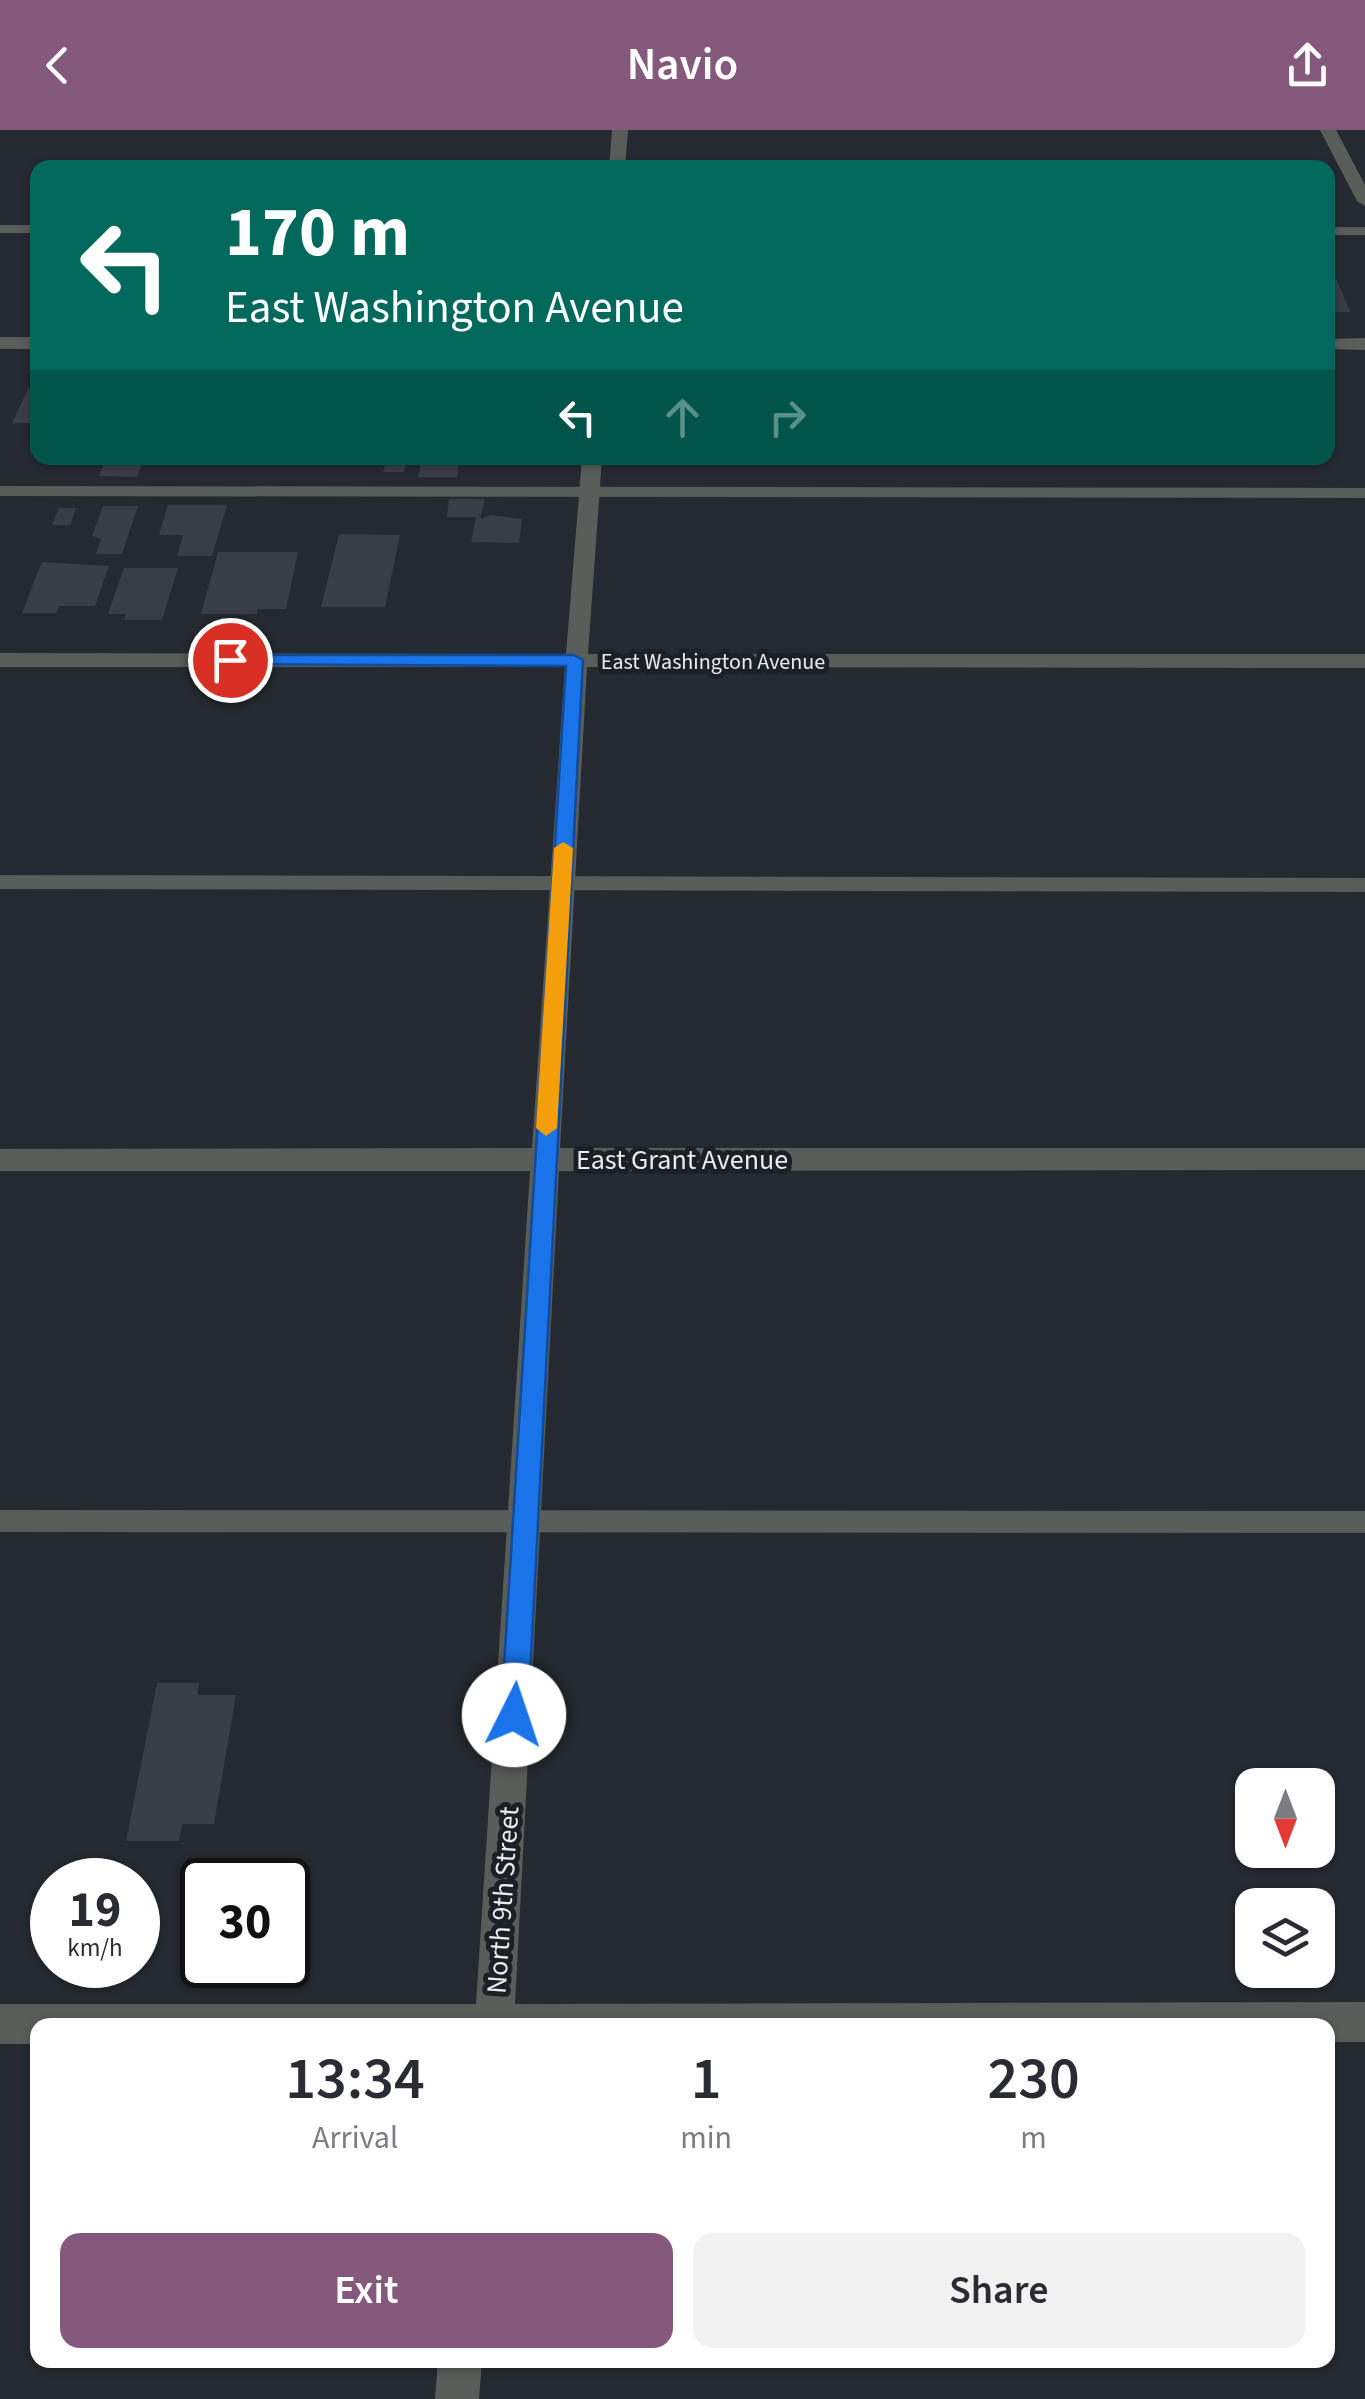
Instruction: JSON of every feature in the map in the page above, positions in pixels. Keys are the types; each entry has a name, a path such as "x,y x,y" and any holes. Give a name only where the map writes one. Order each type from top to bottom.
{"street":[{"path":"618,160 620,130"},
{"path":"1328,130 1365,201"},
{"path":"0,343 30,343"},
{"path":"1335,344 1365,344"},
{"name":"North 9th Street","path":"494,2018 527,1522 574,660 591,465"},
{"name":"East Washington Avenue","path":"0,660 1365,661"},
{"name":"East Grant Avenue","path":"0,1160 1365,1160"},
{"path":"1335,2022 1365,2022"},
{"path":"0,2024 30,2024"},
{"path":"456,2399 459,2368"}],"lane":[{"path":"0,229 30,229"},
{"path":"1335,231 1365,231"},
{"path":"0,491 1365,493"},
{"path":"0,882 1365,885"},
{"path":"0,1521 1365,1522"}],"building":[{"path":"1335,280 1337,280 1350,312 1335,312"},
{"path":"28,389 30,389 30,423 12,423"},
{"path":"103,465 141,465 137,477 99,476"},
{"path":"385,465 406,465 404,472 383,472"},
{"path":"421,465 459,465 457,477 418,477"},
{"path":"449,499 485,499 480,519 490,515 522,519 519,543 471,542 476,517 447,517"},
{"path":"168,505 227,505 212,556 177,556 183,535 159,535"},
{"path":"103,506 138,506 122,554 96,554 101,539 92,536"},
{"path":"59,508 76,508 70,525 52,525"},
{"path":"339,534 400,535 385,607 321,607"},
{"path":"218,552 298,552 286,609 257,609 257,614 201,614"},
{"path":"42,562 109,566 95,606 59,606 56,613 22,613"},
{"path":"124,568 178,568 162,620 124,620 126,614 108,614"},
{"path":"157,1683 199,1683 197,1695 236,1695 214,1824 182,1824 179,1841 126,1841"}],"slow traffic":[{"path":"546,1128 563,848"}],"route":[{"path":"230,660 574,660 514,1715"}]}
